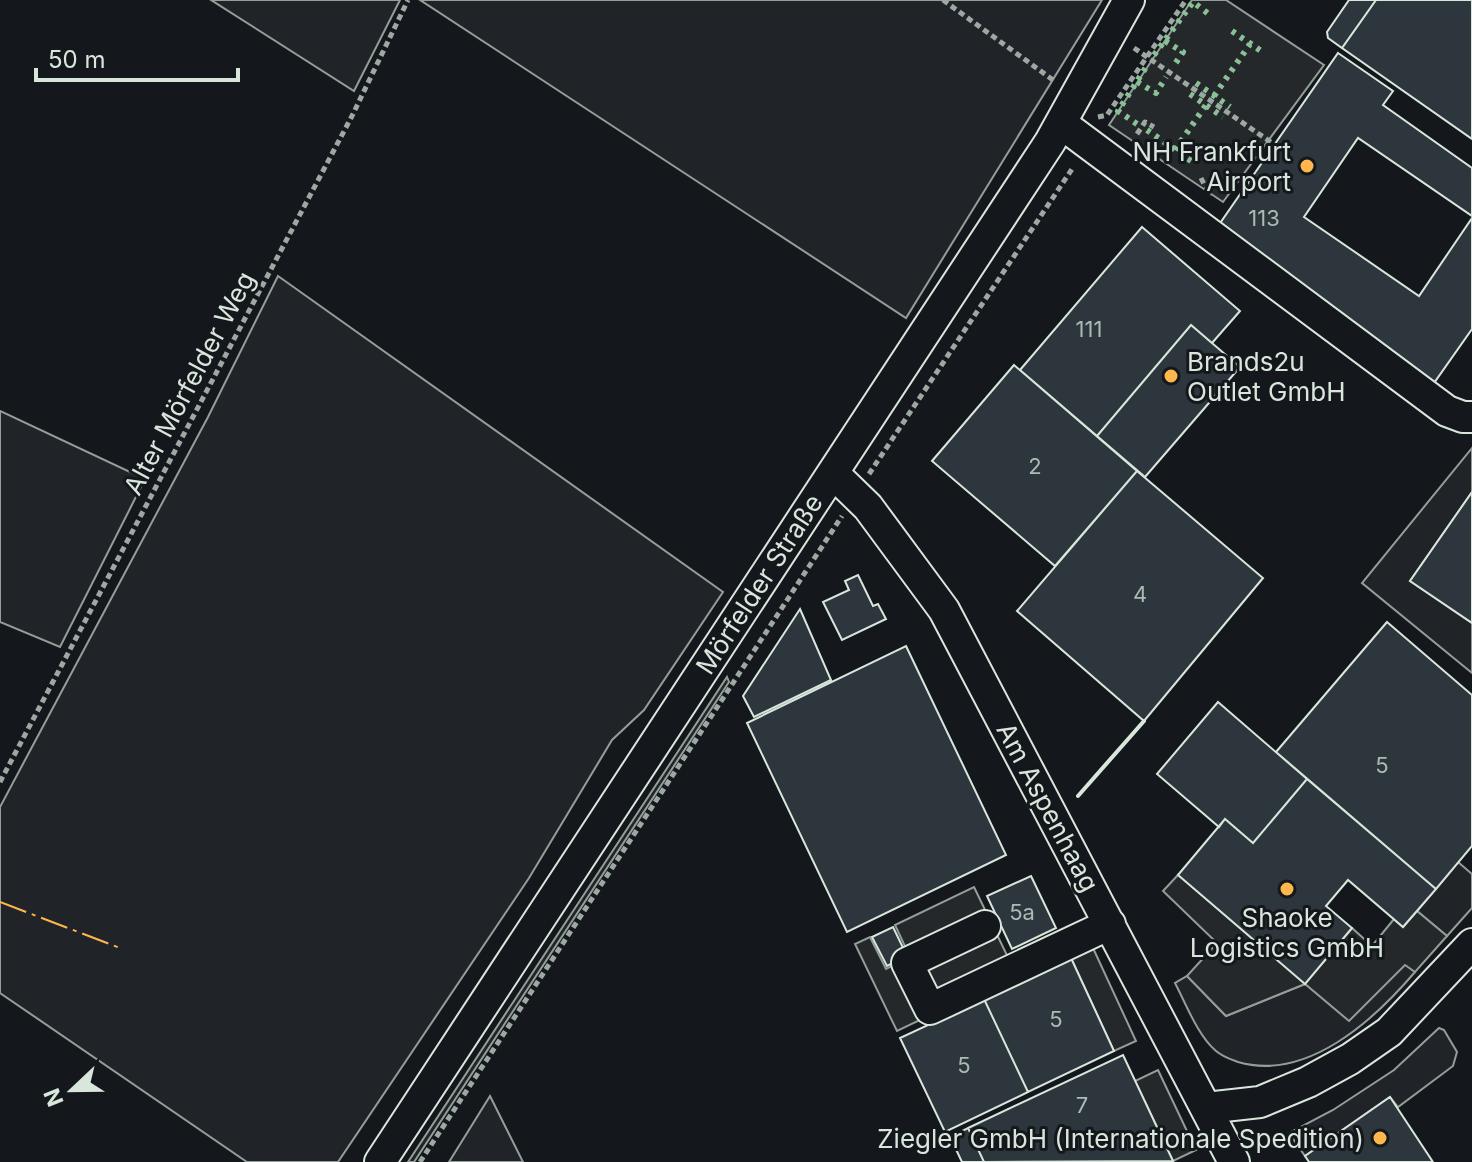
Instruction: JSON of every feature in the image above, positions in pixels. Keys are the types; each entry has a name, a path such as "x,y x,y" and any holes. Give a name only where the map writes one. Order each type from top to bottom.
{"street":[{"name":"Mörfelder Straße","path":"380,1162 1062,124 1129,0"},
{"path":"1062,124 1447,411 1472,417"},
{"name":"Am Aspenhaag","path":"833,473 856,493 944,610 1234,1162"},
{"path":"985,926 907,963 930,1009 1110,924"},
{"path":"1206,1108 1260,1102 1308,1082 1350,1059 1389,1032 1472,944"}],"path":[{"name":"Alter Mörfelder Weg","path":"0,782 338,144 408,0"},
{"path":"943,0 1076,96"},
{"path":"420,1162 856,493 1186,0"},
{"path":"1146,56 1275,145"},
{"path":"1062,124 1107,115"},
{"path":"1137,134 1145,122 1154,127"}],"shaded area":[{"path":"211,0 400,0 354,91"},
{"path":"420,0 1102,0 906,318"},
{"path":"1192,0 1226,0 1324,65 1223,202 1109,125"},
{"path":"278,276 723,592 644,710 612,740 529,878 338,1162 247,1162 0,993 0,807 208,417"},
{"path":"0,411 145,479 60,647 0,622"},
{"path":"1472,448 1472,492 1410,581 1472,623 1472,673 1362,583"},
{"path":"727,677 729,682 414,1162 408,1162"},
{"path":"1458,862 1472,874 1472,908 1447,936 1417,911"},
{"path":"1178,875 1305,983 1352,928 1372,946 1394,919 1403,927 1417,911 1447,936 1415,972 1405,965 1349,1021 1305,984 1226,1016 1187,976 1217,943 1163,891"},
{"path":"974,887 1016,974 897,1031 855,944 870,937 886,969 910,957 895,925"},
{"path":"1093,948 1136,1041 1114,1051 1071,958"},
{"path":"1406,964 1415,972 1359,1027 1314,1055 1289,1063 1264,1066 1238,1062 1216,1051 1198,1028 1175,983 1187,976 1226,1016 1305,984"},
{"path":"1439,1028 1444,1030 1457,1052 1453,1066 1398,1107 1390,1097 1305,1156 1289,1133 1333,1110 1394,1070"},
{"path":"1158,1070 1196,1150 1173,1161 1135,1081"},
{"path":"490,1096 523,1162 449,1162"}],"building":[{"path":"1349,0 1376,0 1342,48 1328,38 1327,32"},
{"path":"1376,0 1472,0 1472,139 1342,48"},
{"path":"1338,53 1393,91 1383,105 1472,168 1472,216 1358,138 1304,217 1419,296 1472,218 1472,329 1434,383 1216,229"},
{"path":"1142,227 1240,311 1212,343 1191,325 1097,436 1020,370"},
{"path":"1191,325 1240,367 1145,477 1097,436"},
{"path":"1014,365 1137,471 1055,566 932,461"},
{"path":"1137,471 1263,578 1144,721 1017,611"},
{"path":"1472,492 1472,623 1410,581"},
{"path":"858,575 873,606 878,604 886,619 842,640 823,602 849,590 845,581"},
{"path":"800,609 831,680 754,717 743,696"},
{"path":"1387,622 1472,695 1472,846 1436,889 1276,752"},
{"path":"906,646 1006,855 847,932 747,723"},
{"path":"1218,702 1307,779 1253,843 1225,819 1219,827 1157,774"},
{"path":"1307,779 1436,889 1403,927 1348,880 1326,906 1352,928 1305,984 1178,875 1225,819 1253,843"},
{"path":"1031,876 1056,928 1012,949 987,896"},
{"path":"893,927 907,956 887,966 872,937"},
{"path":"1071,958 1114,1051 1028,1092 984,999"},
{"path":"984,999 1028,1092 945,1132 900,1038"},
{"path":"1123,1055 1173,1161 984,1162 968,1128"},
{"path":"1390,1097 1433,1162 1309,1162 1305,1156"},
{"path":"968,1128 984,1162 962,1162 950,1137"}],"hedge":[{"path":"1154,55 1193,2 1210,15"},
{"path":"1232,31 1264,53"},
{"path":"1165,41 1183,52 1173,67"},
{"path":"1214,96 1250,44"},
{"path":"1137,124 1118,111 1148,64"},
{"path":"1137,82 1156,93 1166,77"},
{"path":"1196,83 1230,107"},
{"path":"1190,94 1223,117"},
{"path":"1175,150 1206,105"},
{"path":"1147,130 1191,161"}],"wall":[{"path":"1078,796 1144,721"}],"power":[{"path":"0,902 120,948"}],"place":[{"name":"NH Frankfurt Airport","path":"1307,166"},
{"name":"Brands2u Outlet GmbH","path":"1171,376"},
{"name":"Shaoke Logistics GmbH","path":"1287,889"},
{"name":"Ziegler GmbH (Internationale Spedition)","path":"1380,1138"}]}
